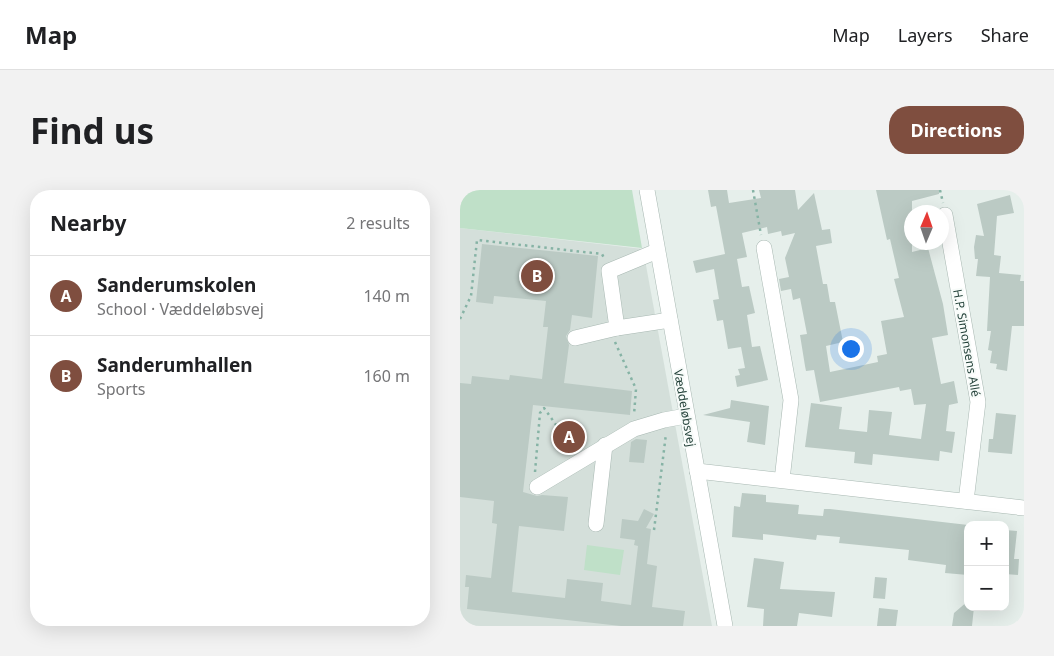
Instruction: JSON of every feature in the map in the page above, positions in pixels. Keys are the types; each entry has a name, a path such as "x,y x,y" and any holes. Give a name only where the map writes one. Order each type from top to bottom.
{"street":[{"name":"Væddeløbsvej","path":"647,190 686,416 726,626"},
{"name":"H.P. Simonsens Allé","path":"949,238 978,402 966,501"},
{"path":"764,248 791,400 782,480"},
{"path":"617,328 609,271 658,251"},
{"path":"575,338 617,328 670,320"},
{"path":"537,487 634,429 686,416"},
{"path":"596,524 605,445"},
{"path":"697,472 1024,508"}],"path":[{"path":"753,190 764,248"},
{"path":"460,319 471,296 477,240 602,254 609,271"},
{"path":"617,328 613,336 636,389 634,429"},
{"path":"537,487 534,477 540,413 544,408 581,459"},
{"path":"654,530 666,430 664,420"}],"shaded area":[{"path":"460,228 643,249 712,626 460,626"}],"green space":[{"path":"460,190 632,190 642,248 460,228"},
{"path":"587,545 624,550 620,575 584,570"}],"building":[{"path":"708,190 727,190 729,203 761,198 759,190 795,190 798,210 814,193 822,230 830,229 832,243 816,246 823,284 827,284 830,302 835,302 843,342 826,346 830,372 878,362 877,356 887,354 881,321 904,317 894,279 899,278 890,239 887,240 876,190 939,190 939,194 912,201 912,205 904,205 904,250 912,250 912,252 929,250 943,304 948,335 932,338 941,384 954,381 958,403 949,405 946,431 955,432 952,453 940,451 939,461 873,454 872,465 854,463 855,452 805,447 811,403 842,407 839,429 867,432 869,410 892,412 889,435 921,439 926,404 914,405 911,389 900,391 899,387 820,402 814,370 806,371 805,366 800,335 807,334 800,298 793,300 791,289 781,291 779,279 789,277 785,258 795,233 782,236 781,231 768,234 767,227 742,233 747,257 737,259 742,287 749,286 755,313 747,315 752,347 760,346 768,380 737,387 735,376 740,375 738,369 745,368 741,347 728,349 723,320 717,321 713,300 719,299 714,269 696,273 693,261 725,254 716,206 711,207"},
{"path":"1010,195 1014,213 997,216 994,255 1001,256 999,273 1021,275 1020,281 1024,281 1024,326 1012,326 1007,371 996,369 997,364 990,363 992,351 988,350 991,331 987,331 990,277 976,276 978,259 975,259 974,247 976,235 984,236 977,204"},
{"path":"482,244 598,256 592,318 572,315 570,330 566,336 569,345 564,383 632,391 630,415 533,405 523,492 537,496 568,497 564,531 519,526 512,592 565,598 567,579 603,583 601,601 631,605 638,546 634,545 635,540 620,538 622,519 638,521 644,509 654,514 646,528 651,529 647,564 657,566 652,607 685,611 683,626 621,626 467,609 469,587 465,587 466,575 491,578 497,524 492,523 494,501 460,497 460,383 471,384 472,376 509,380 510,375 542,379 548,327 543,327 546,301 494,296 493,304 476,302"},
{"path":"731,400 769,406 765,445 747,442 750,422 703,415 730,408"},
{"path":"996,413 1016,415 1012,454 988,452 989,439 993,439"},
{"path":"636,439 647,440 644,463 629,462 631,442"},
{"path":"742,493 766,495 766,502 799,505 798,514 823,516 824,509 830,509 964,525 964,575 945,573 946,565 908,560 909,550 839,543 840,537 817,535 816,540 763,534 763,540 732,537 734,506 740,507"},
{"path":"1009,530 1017,531 1014,559 1019,559 1018,575 1009,574"},
{"path":"754,558 784,562 780,589 835,592 832,617 799,613 797,626 763,626 764,609 747,607"},
{"path":"875,577 887,578 885,599 873,598"},
{"path":"964,604 964,611 974,611 972,626 952,626 954,613"},
{"path":"879,608 898,610 896,626 877,626"}],"place":[{"name":"Sanderumhallen","path":"537,276"},
{"name":"Sanderumskolen","path":"569,437"}]}
